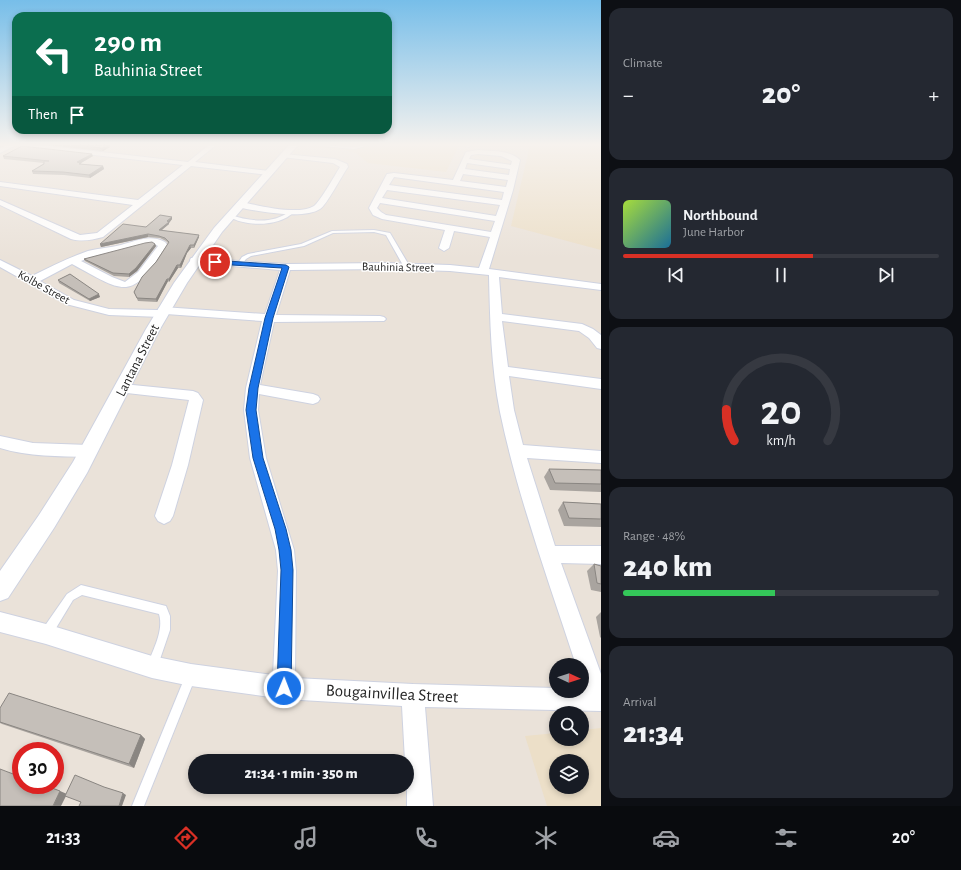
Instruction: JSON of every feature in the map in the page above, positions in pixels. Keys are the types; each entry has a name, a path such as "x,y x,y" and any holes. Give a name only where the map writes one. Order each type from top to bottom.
{"street":[{"path":"0,202 74,237 85,239 100,235 166,183"},
{"name":"Lantana Street","path":"0,590 47,521 89,452 162,312 195,260 234,211 260,183"},
{"path":"234,211 302,212 318,207 333,183"},
{"path":"386,183 373,208 374,212 378,214 494,235"},
{"path":"460,183 509,190"},
{"path":"510,183 494,235 489,272 497,318 497,338 507,410 516,451 549,554 600,700"},
{"path":"0,184 140,203"},
{"path":"383,187 504,204"},
{"path":"377,200 500,219"},
{"path":"444,248 450,228"},
{"path":"31,281 74,261 92,253 140,241 156,241 163,246 141,274 128,285 118,284 74,261"},
{"name":"Bauhinia Street","path":"195,260 286,267 450,268 601,287"},
{"name":"Kolbe Street","path":"0,262 70,302 109,312 162,312 269,318 380,319"},
{"path":"284,688 287,570 285,550 258,458 251,410 253,388 269,318 286,267"},
{"path":"497,318 582,328 591,332 600,342"},
{"path":"502,371 601,384"},
{"path":"253,388 313,399"},
{"path":"123,389 194,396 196,400 180,465 164,516"},
{"path":"0,442 12,446 32,449 89,452"},
{"path":"516,451 601,457"},
{"path":"549,554 601,555"},
{"name":"Bougainvillea Street","path":"0,622 46,634 152,667 191,675 284,688 413,695 600,700"},
{"path":"413,695 420,806"}],"lane":[{"path":"234,211 246,221 257,222 283,217 292,212"},
{"path":"240,264 244,258 250,255 302,245 332,232 368,230 388,234 407,267"},
{"path":"46,634 70,597 81,590 162,610 165,615 166,627 152,667"},
{"path":"138,806 191,675"}],"shaded area":[{"path":"521,183 601,183 601,250 511,226"},
{"path":"601,728 601,806 547,806 525,736 549,734 549,746 589,746 589,729"}],"building":[{"path":"160,215 172,217 167,221 169,222 159,230 199,235 194,245 190,245 180,265 177,265 169,279 167,279 156,299 137,298 134,292 142,277 156,262 169,242 165,238 148,234 100,244 123,224 146,227"},
{"path":"152,242 155,244 136,268 129,274 113,273 84,259 145,243"},
{"path":"70,274 99,294 89,299 58,280"},
{"path":"549,469 601,470 601,484 555,483"},
{"path":"563,502 601,504 601,519 569,518"},
{"path":"594,564 601,566 601,584 597,583"},
{"path":"9,693 141,735 129,764 0,722 0,708"},
{"path":"0,769 12,774 12,794 59,794 53,806 0,806"},
{"path":"75,775 123,793 119,806 79,806 81,802 65,796"}],"route":[{"path":"215,262 286,267 269,318 253,388 251,410 258,458 285,550 287,570 284,688"}]}
